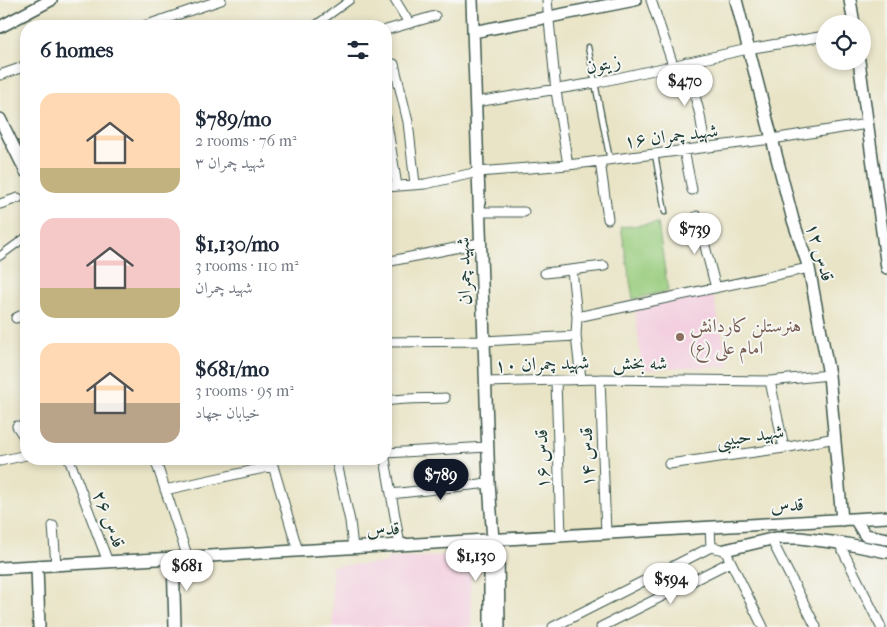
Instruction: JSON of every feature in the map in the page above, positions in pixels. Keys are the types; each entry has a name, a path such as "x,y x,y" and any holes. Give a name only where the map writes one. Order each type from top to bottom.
{"street":[{"path":"0,27 51,0"},
{"path":"162,20 221,0"},
{"path":"322,20 350,0"},
{"path":"396,0 409,23"},
{"name":"شهید چمران","path":"472,0 487,447 493,540 490,552 490,627"},
{"path":"547,0 556,90 568,165"},
{"path":"474,32 636,0"},
{"path":"651,0 673,65"},
{"name":"قدس ۱۲","path":"736,0 793,220 809,268 829,375 842,520"},
{"path":"850,0 852,15"},
{"path":"392,28 435,16"},
{"name":"زیتون","path":"476,102 595,83 748,49 816,38"},
{"path":"686,62 706,147"},
{"path":"394,64 408,122 415,184"},
{"path":"0,74 20,68"},
{"path":"860,70 887,268"},
{"path":"0,119 20,160"},
{"name":"شهید چمران ۱۶","path":"392,186 425,184 478,172 610,160 772,139 867,124"},
{"path":"684,150 692,190"},
{"path":"392,155 397,186"},
{"path":"600,161 608,218"},
{"path":"0,204 18,198"},
{"path":"480,212 524,212"},
{"path":"698,216 716,288"},
{"path":"0,256 20,241"},
{"path":"392,261 480,243"},
{"path":"545,273 604,266"},
{"path":"577,317 809,268"},
{"path":"572,270 581,379"},
{"path":"16,318 20,316"},
{"path":"392,342 484,341 576,336"},
{"name":"شه بخش","path":"600,379 770,380 829,375"},
{"name":"شهید چمران ۱۰","path":"485,382 600,379"},
{"name":"قدس ۱۴","path":"600,379 606,533"},
{"path":"770,380 784,448"},
{"name":"قدس ۱۶","path":"556,381 561,536"},
{"path":"392,400 446,398"},
{"path":"17,426 20,431"},
{"name":"شهید حبیبی","path":"669,464 784,448 835,438"},
{"path":"392,453 487,447"},
{"path":"0,461 20,456"},
{"name":"قدس ۲۶","path":"71,465 108,562"},
{"path":"157,465 188,558"},
{"path":"165,490 261,465"},
{"path":"273,465 298,551"},
{"path":"337,465 350,521 353,548"},
{"path":"385,465 400,545"},
{"path":"391,494 489,483"},
{"name":"قدس","path":"0,568 887,517"},
{"path":"855,519 865,535 887,539"},
{"path":"53,526 56,565"},
{"path":"710,527 710,547"},
{"path":"553,627 710,547 725,550 771,538 800,538 887,552"},
{"path":"771,538 816,627"},
{"name":"شهید چمران","path":"493,540 498,552 499,627"},
{"path":"839,543 880,627"},
{"path":"725,550 763,627"},
{"path":"172,558 175,627"},
{"path":"601,627 730,562"},
{"path":"37,566 39,627"}],"lane":[{"path":"588,47 610,160"},
{"path":"655,154 665,212"}],"shaded area":[{"name":"هنرستلن کاردانش امام علی (ع)","path":"713,294 729,366 642,370 635,308"},
{"path":"467,555 470,559 472,627 333,627 332,566 387,563 387,558"}],"green space":[{"path":"658,223 668,291 633,299 621,227"}],"place":[{"name":"هنرستلن کاردانش امام علی (ع)","path":"680,337"}]}
